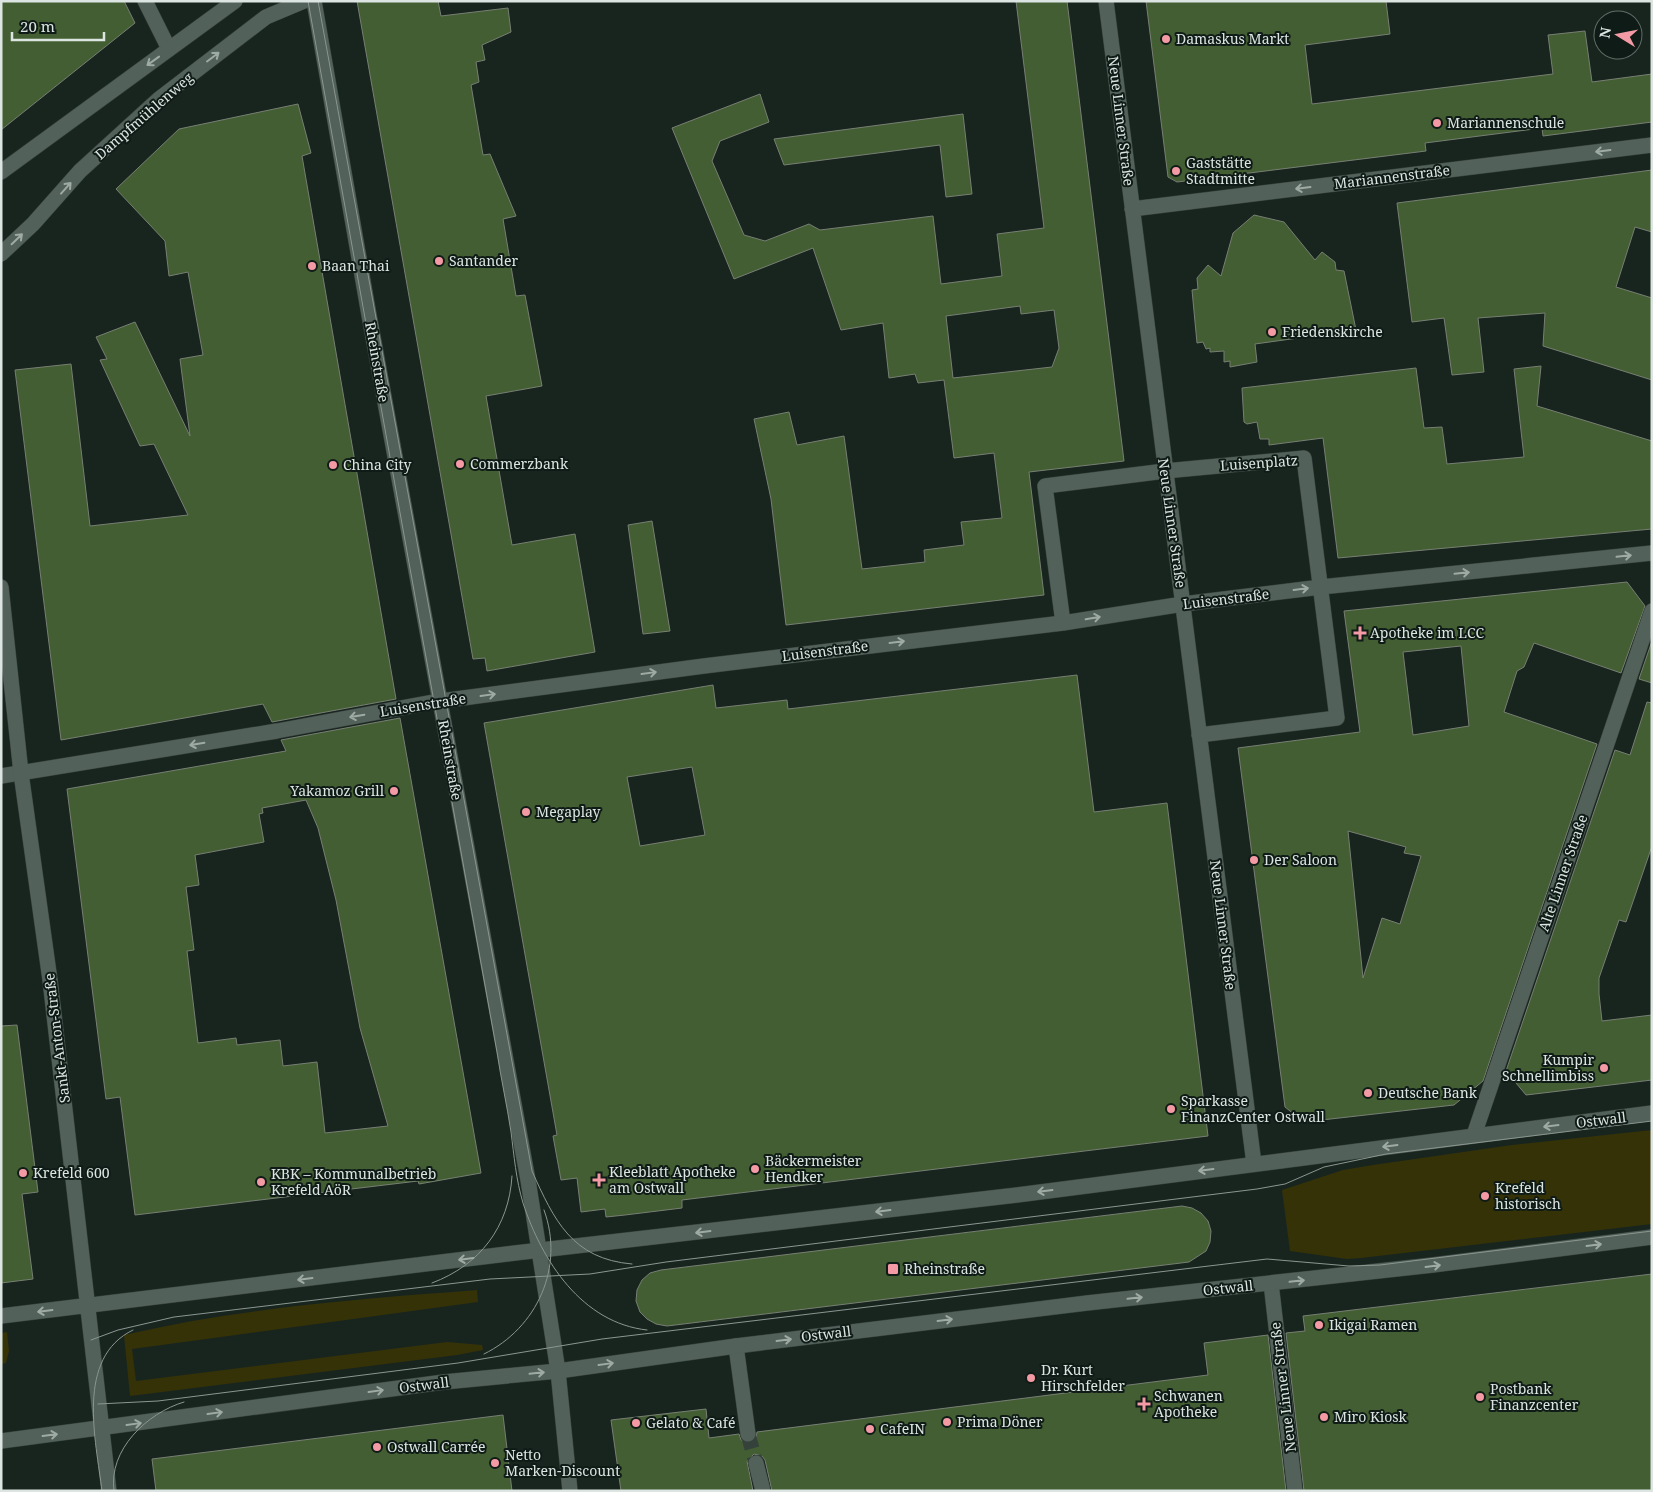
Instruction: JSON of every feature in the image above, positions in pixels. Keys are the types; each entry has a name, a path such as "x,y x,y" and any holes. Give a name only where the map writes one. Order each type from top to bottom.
{"street":[{"path":"145,1 169,49"},
{"path":"1,172 235,1"},
{"name":"Dampfmühlenweg","path":"1,254 33,224 80,171 159,99 266,17 304,1"},
{"name":"Rheinstraße","path":"314,1 540,1250 558,1371 570,1491"},
{"name":"Neue Linner Straße","path":"1106,1 1254,1164"},
{"name":"Mariannenstraße","path":"1132,209 1652,146"},
{"name":"Luisenplatz","path":"1063,623 1045,486 1165,471 1304,458 1337,718 1200,736"},
{"name":"Luisenstraße","path":"1,776 266,733 440,701 713,665 1063,623 1183,604 1321,587 1652,553"},
{"name":"Sankt-Anton-Straße","path":"1,587 21,773 51,990 109,1491"},
{"name":"Alte Linner Straße","path":"1474,1135 1652,611"},
{"name":"Ostwall","path":"1,1316 540,1250 856,1214 1652,1113"},
{"name":"Ostwall","path":"1,1441 444,1382 558,1371 736,1346 1433,1266 1652,1237"},
{"name":"Neue Linner Straße","path":"1271,1284 1295,1491"},
{"path":"736,1346 748,1434"},
{"path":"756,1464 763,1491"}],"shaded area":[{"path":"1652,1130 1652,1224 1361,1258 1347,1259 1290,1251 1282,1190 1343,1170 1373,1165 1512,1145"},
{"path":"477,1290 478,1302 132,1349 136,1381 447,1342 482,1345 483,1350 457,1355 130,1396 124,1335 255,1311 344,1301"},
{"path":"7,1332 9,1351 6,1363 1,1364 1,1333"}],"building":[{"path":"1,1 124,1 135,23 1,130"},
{"path":"357,1 438,1 441,16 508,8 511,32 482,45 485,60 476,62 479,82 471,85 483,155 490,154 516,216 503,219 516,296 525,295 542,386 486,396 512,545 575,534 595,652 487,671 485,658 473,659"},
{"path":"1016,1 1067,1 1124,461 1029,472 1044,595 786,625 771,499 754,419 789,412 797,445 844,436 862,569 925,562 924,550 964,545 961,522 1002,518 994,453 954,458 944,380 918,383 915,374 889,378 883,323 841,330 813,248 734,279 672,128 760,94 769,122 720,141 712,161 744,235 765,241 809,224 820,230 933,216 941,284 1002,276 997,234 1044,228","holes":["1020,306 1021,314 1054,310 1059,348 1052,367 953,378 946,316"]},
{"path":"1146,1 1386,1 1390,34 1305,45 1312,104 1553,74 1548,35 1585,31 1592,82 1652,74 1652,122 1543,136 1542,128 1425,143 1426,151 1177,182 1168,177"},
{"path":"298,104 311,153 302,156 396,699 272,722 263,704 61,740 15,370 71,364 90,526 188,515 154,444 140,446 100,360 107,359 96,337 135,322 190,436 180,359 203,355 188,272 169,276 165,241 116,189 179,129"},
{"path":"963,114 972,194 946,197 940,145 784,165 774,139"},
{"path":"1652,170 1652,232 1635,227 1616,287 1652,298 1652,380 1543,346 1545,313 1478,318 1484,372 1452,375 1444,318 1412,322 1397,203"},
{"name":"Friedenskirche","path":"1254,215 1284,222 1315,260 1322,252 1335,262 1336,270 1344,271 1356,330 1255,344 1257,362 1230,367 1230,361 1224,362 1224,351 1210,352 1210,348 1206,349 1203,342 1197,343 1192,290 1198,289 1197,278 1208,265 1221,276 1233,233"},
{"path":"1541,366 1537,406 1652,441 1652,529 1338,558 1323,438 1269,445 1269,439 1260,439 1257,422 1247,424 1244,422 1242,388 1416,368 1424,428 1442,427 1447,464 1524,457 1514,369"},
{"path":"652,521 670,631 643,634 628,525"},
{"path":"1627,582 1645,606 1621,673 1534,643 1524,667 1517,671 1504,712 1597,744 1483,1081 1454,1105 1304,1122 1285,1107 1238,748 1360,732 1344,611","holes":["1461,646 1469,726 1413,735 1403,652","1348,831 1406,847 1404,853 1421,856 1400,924 1382,918 1363,978"]},
{"path":"1652,641 1652,683 1639,679"},
{"path":"1077,675 1094,812 1167,803 1208,1136 682,1200 682,1208 625,1215 606,1217 605,1209 581,1212 577,1178 561,1180 553,1136 557,1135 484,723 713,685 716,708 787,700 788,709","holes":["692,767 705,835 640,846 627,777"]},
{"path":"1647,702 1652,703 1652,846 1626,922 1619,920 1599,978 1599,994 1602,1021 1652,1015 1652,1080 1526,1095 1506,1071 1615,750 1630,755"},
{"path":"400,718 481,1173 419,1184 418,1181 135,1215 120,1097 106,1099 67,789 286,751 281,740","holes":["306,800 318,828 336,900 360,1028 388,1126 325,1133 317,1062 283,1066 280,1040 237,1045 236,1038 198,1043 187,951 194,950 186,887 199,885 195,855 264,842 259,814 263,813 262,808"]},
{"path":"17,1025 38,1192 22,1194 33,1279 1,1283 1,1026"},
{"path":"1182,1206 1192,1208 1201,1213 1208,1221 1211,1231 1210,1242 1206,1251 1189,1262 667,1326 656,1324 647,1319 640,1312 636,1301 637,1290 642,1280 650,1273 661,1270"},
{"path":"1652,1274 1652,1491 1304,1491 1286,1333 1305,1331 1303,1316"},
{"path":"1268,1335 1286,1491 772,1491 765,1460 762,1456 754,1454 747,1461 753,1491 621,1491 611,1420 706,1409 709,1438 739,1434 741,1440 749,1443 756,1438 757,1432 1208,1375 1204,1343"},
{"name":"Ostwall Carrée","path":"503,1415 512,1491 156,1491 152,1459"}],"tunnel":[{"path":"748,1434 756,1463"}],"tram line":[{"path":"308,1 523,1203 541,1246 553,1267 568,1286 584,1302 603,1315 624,1325 647,1330"},
{"path":"318,1 532,1171 548,1206 568,1234 594,1254 611,1261 632,1264"},
{"path":"91,1340 118,1330 174,1317 490,1279 590,1274 666,1262 1257,1189 1285,1184 1324,1167 1386,1154 1652,1121"},
{"path":"432,1283 464,1266 478,1255 489,1242 505,1212 510,1195 512,1176"},
{"path":"484,1354 503,1343 519,1329 532,1312 542,1294 548,1274 551,1253 550,1231 544,1210"},
{"path":"98,1404 158,1401 458,1363 602,1339 1267,1259 1349,1266 1380,1265 1652,1231"},
{"path":"102,1491 94,1425 96,1380 103,1360 115,1343 133,1330"},
{"path":"114,1491 117,1461 133,1435 157,1415 170,1407 184,1402"}],"place":[{"name":"Damaskus Markt","path":"1166,39"},
{"name":"Mariannenschule","path":"1437,123"},
{"name":"Gaststätte Stadtmitte","path":"1176,171"},
{"name":"Santander","path":"439,261"},
{"name":"Baan Thai","path":"312,266"},
{"name":"Friedenskirche","path":"1272,332"},
{"name":"Commerzbank","path":"460,464"},
{"name":"China City","path":"333,465"},
{"name":"Apotheke im LCC","path":"1360,633"},
{"name":"Yakamoz Grill","path":"394,791"},
{"name":"Megaplay","path":"526,812"},
{"name":"Der Saloon","path":"1254,860"},
{"name":"Kumpir Schnellimbiss","path":"1604,1068"},
{"name":"Deutsche Bank","path":"1368,1093"},
{"name":"Sparkasse FinanzCenter Ostwall","path":"1171,1109"},
{"name":"Bäckermeister Hendker","path":"755,1169"},
{"name":"Krefeld 600","path":"23,1173"},
{"name":"Kleeblatt Apotheke am Ostwall","path":"599,1180"},
{"name":"KBK – Kommunalbetrieb Krefeld AöR","path":"261,1182"},
{"name":"Krefeld historisch","path":"1485,1196"},
{"name":"Rheinstraße","path":"893,1269"},
{"name":"Ikigai Ramen","path":"1319,1325"},
{"name":"Dr. Kurt Hirschfelder","path":"1031,1378"},
{"name":"Postbank Finanzcenter","path":"1480,1397"},
{"name":"Schwanen Apotheke","path":"1144,1404"},
{"name":"Miro Kiosk","path":"1324,1417"},
{"name":"Prima Döner","path":"947,1422"},
{"name":"Gelato & Café","path":"636,1423"},
{"name":"CafeIN","path":"870,1429"},
{"name":"Ostwall Carrée","path":"377,1447"},
{"name":"Netto Marken-Discount","path":"495,1463"}]}
